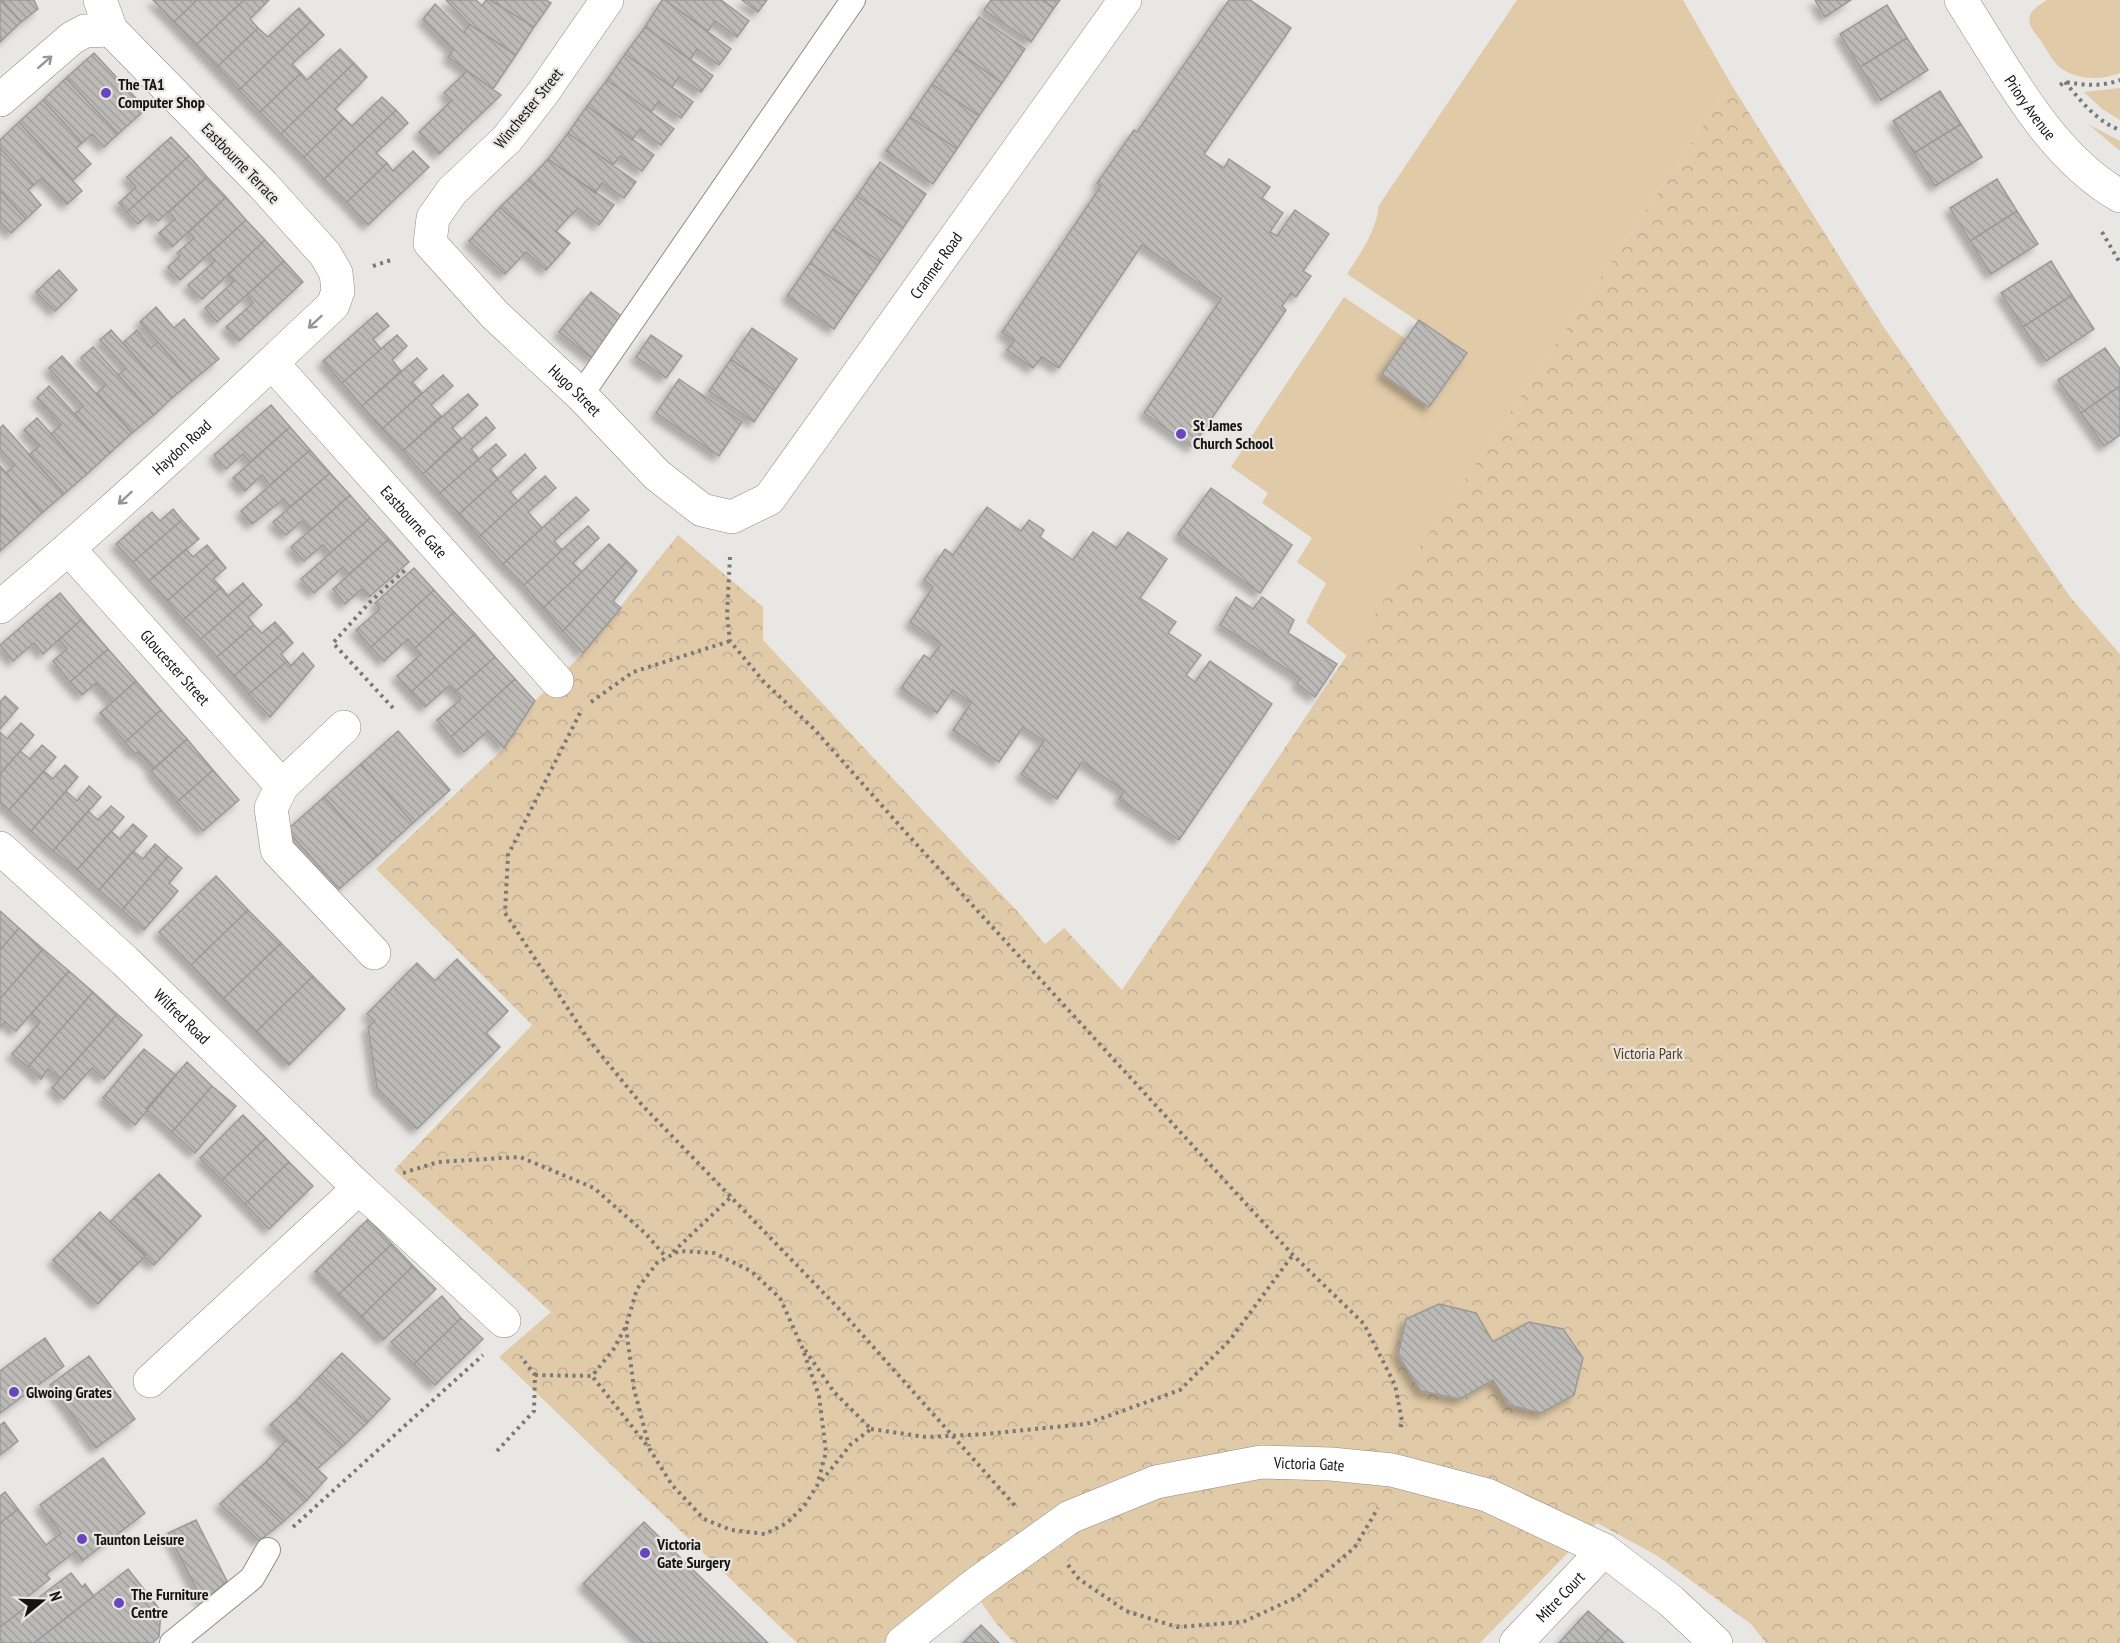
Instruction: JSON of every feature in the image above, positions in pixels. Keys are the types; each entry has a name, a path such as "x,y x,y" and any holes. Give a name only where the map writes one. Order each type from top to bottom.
{"street":[{"name":"Winchester Street","path":"430,243 433,218 452,191 507,139 542,94 607,0"},
{"name":"Cranmer Road","path":"732,517 769,499 1125,0"},
{"name":"Priory Avenue","path":"1962,0 2028,105 2060,146 2077,165 2120,196"},
{"path":"0,100 72,38 106,15"},
{"name":"Eastbourne Terrace","path":"106,15 325,254 336,273"},
{"name":"Hugo Street","path":"430,243 495,315 581,395 657,475 702,510 732,517"},
{"name":"Haydon Road","path":"0,608 69,549 333,305 338,291 336,273"},
{"name":"Eastbourne Gate","path":"272,363 557,681"},
{"name":"Gloucester Street","path":"69,549 282,786"},
{"path":"344,727 282,786 271,808 277,850 374,952"},
{"name":"Wilfred Road","path":"0,848 125,961 504,1329"},
{"path":"150,1381 359,1188"},
{"name":"Victoria Gate","path":"902,1643 976,1584 1070,1517 1156,1482 1261,1462 1331,1464 1392,1470 1487,1495 1604,1550 1671,1601 1716,1643"},
{"name":"Mitre Court","path":"1516,1643 1604,1550"}],"lane":[{"path":"581,395 853,0"},
{"path":"172,1643 252,1578 268,1550"}],"path":[{"path":"2028,105 2065,82 2088,86 2104,85 2120,80"},
{"path":"2065,82 2090,112 2109,126 2120,130"},
{"path":"336,273 387,263 430,243"},
{"path":"730,641 633,672 583,708 508,855 505,913 594,1047 642,1106 843,1313 1080,1579 1126,1611 1177,1627 1243,1622 1297,1597 1355,1547 1377,1512 1392,1470 1402,1421 1395,1385 1364,1324 1293,1256 814,729 765,682 730,641 727,614 732,517"},
{"path":"393,708 331,642 370,602 434,543"},
{"path":"359,1188 438,1162 520,1157 594,1188 645,1233 666,1258"},
{"path":"666,1258 730,1198"},
{"path":"592,1376 613,1350 626,1326 637,1289 657,1263 679,1251 714,1253 751,1271 780,1299 802,1347 819,1396 826,1452 817,1486"},
{"path":"802,1347 834,1392 871,1429 926,1437 1086,1424 1180,1390 1230,1340 1293,1256"},
{"path":"626,1326 634,1389 649,1448"},
{"path":"268,1550 504,1329 535,1374 534,1412 497,1451"},
{"path":"535,1374 592,1376 649,1448 672,1485 704,1519 731,1530 765,1534 787,1523 804,1506 851,1444 871,1429"}],"green space":[{"path":"1517,0 1683,0 1731,84 1347,656 1306,622 1326,583 1297,562 1312,538 1262,503 1268,493 1231,467 1344,297 1406,339 1382,374 1429,408 1467,354 1347,274 1371,233 1379,205"},
{"path":"2047,0 2120,0 2120,73 2087,78 2071,74 2057,65 2033,30 2029,20 2033,11"},
{"name":"Victoria Park","path":"1731,84 1883,326 2071,598 2120,654 2120,1643 1766,1643 1751,1624 1656,1555 1597,1523 1480,1643 1014,1643 995,1622 962,1575 887,1643 797,1643 499,1357 551,1312 394,1170 532,1025 376,869 504,748 535,701 583,653 678,535 763,607 763,640 1018,912 1045,944 1064,928 1122,990"},
{"path":"2120,88 2120,120 2102,109 2084,92"},
{"path":"2088,124 2120,141 2120,151"}],"building":[{"path":"0,0 21,22 0,42"},
{"path":"2,0 34,0 38,9 21,22"},
{"path":"153,0 197,0 174,22"},
{"path":"197,0 244,0 196,45 174,22"},
{"path":"244,0 269,0 250,19 258,28 217,67 196,45"},
{"path":"446,0 476,0 482,6 486,0 490,0 534,27 516,55 469,24"},
{"path":"490,0 546,0 551,3 534,27"},
{"path":"662,0 731,49 719,65 697,49 690,60 645,27"},
{"path":"665,0 721,0 749,21 737,37 715,21 708,31"},
{"path":"742,0 767,0 758,12"},
{"path":"991,0 1042,0 1054,8 1031,42 984,10"},
{"path":"1042,0 1060,0 1054,8"},
{"path":"1229,0 1250,0 1291,28 1204,154 1224,168 1229,159 1270,187 1262,198 1283,213 1270,232 1277,236 1295,210 1329,234 1303,271 1311,276 1296,297 1291,293 1282,306 1286,310 1192,447 1144,413 1221,299 1142,245 1059,368 1042,357 1033,368 1007,350 1014,341 1002,332 1101,186 1097,183 1134,130 1137,132"},
{"path":"1815,0 1851,0 1825,17"},
{"path":"435,4 464,33 469,24 516,55 493,89 448,57 453,50 423,19"},
{"path":"1887,5 1907,38 1860,67 1840,34"},
{"path":"299,8 311,21 239,90 217,67 258,28 268,37"},
{"path":"979,17 1025,49 1002,83 956,50"},
{"path":"311,21 324,35 292,64 301,73 260,112 239,90"},
{"path":"645,27 713,76 701,92 679,77 672,87 625,54"},
{"path":"1907,38 1928,70 1881,100 1860,67"},
{"path":"340,49 354,63 281,134 260,112 301,73 307,80"},
{"path":"956,50 1002,83 979,116 932,84"},
{"name":"The TA1 Computer Shop","path":"94,53 146,109 118,134 66,78"},
{"path":"625,54 693,102 681,118 658,102 651,112 607,80"},
{"path":"354,63 367,77 335,109 344,118 304,157 281,134"},
{"path":"467,71 501,95 439,154 419,132 452,100 444,93"},
{"path":"66,78 118,134 104,147 92,134 82,143 43,100"},
{"path":"607,80 674,129 661,145 640,129 632,140 587,106"},
{"path":"932,84 979,116 957,149 910,117"},
{"path":"1940,91 1961,124 1914,153 1893,121"},
{"path":"382,97 396,110 324,179 304,157 344,118 352,126"},
{"path":"43,100 82,143 76,148 91,164 73,180 19,122"},
{"path":"587,106 654,155 642,171 620,156 613,165 568,133"},
{"path":"396,110 408,123 376,153 387,163 347,202 324,179"},
{"path":"910,117 957,149 933,184 886,151"},
{"path":"19,122 82,191 67,204 42,178 34,185 0,148 0,140"},
{"path":"1961,124 1982,157 1935,186 1914,153"},
{"path":"568,133 636,182 624,198 602,183 595,193 548,159"},
{"path":"171,137 189,156 127,212 119,203 136,187 127,177"},
{"path":"0,148 34,185 28,190 41,205 26,219 0,191"},
{"path":"413,151 429,167 368,225 347,202 387,163 393,171"},
{"path":"189,156 207,177 158,221 150,213 138,224 127,212"},
{"path":"548,159 614,205 599,225 578,208 569,217 528,180"},
{"path":"880,162 926,194 903,228 857,196"},
{"path":"207,177 226,197 172,247 159,233 175,219 169,212"},
{"path":"1997,179 2017,211 1970,241 1950,208"},
{"path":"528,180 569,217 556,231 570,243 556,259 500,207"},
{"path":"0,191 26,219 11,233 0,222"},
{"path":"857,196 903,228 880,262 833,229"},
{"path":"226,197 246,220 180,280 168,267 180,256 177,253 194,238 189,232"},
{"path":"500,207 556,259 546,270 526,252 505,274 469,241"},
{"path":"2017,211 2038,244 1991,274 1970,241"},
{"path":"246,220 265,240 202,299 188,285 215,261 209,254"},
{"path":"833,229 880,262 857,295 810,263"},
{"path":"265,240 284,261 217,322 205,308 234,281 228,275"},
{"path":"284,261 303,282 239,341 226,327 253,303 247,295"},
{"path":"2051,261 2072,295 2023,327 2001,293"},
{"path":"810,263 857,295 834,329 787,296"},
{"path":"59,270 77,290 55,311 36,292"},
{"path":"591,292 625,319 593,359 559,332"},
{"path":"2072,295 2094,329 2046,361 2023,327"},
{"path":"156,307 174,328 184,319 219,359 192,381 140,322"},
{"path":"377,313 389,326 373,339 381,349 342,383 323,361"},
{"path":"1419,320 1467,353 1429,407 1382,374"},
{"path":"752,328 797,359 775,391 731,359"},
{"path":"111,330 172,398 154,415 118,375 126,368 100,340"},
{"path":"137,330 151,348 158,342 192,381 172,398 123,343"},
{"path":"397,335 407,346 392,360 401,371 362,406 342,383"},
{"path":"651,335 682,356 666,378 636,357"},
{"path":"93,347 154,415 132,433 97,393 106,385 81,358"},
{"path":"2105,348 2120,369 2120,386 2081,413 2058,380"},
{"path":"62,356 132,433 110,453 75,414 83,406 49,368"},
{"path":"417,358 427,369 412,382 422,393 382,429 362,406"},
{"path":"731,359 775,391 754,422 709,391"},
{"path":"443,375 453,386 431,405 441,416 403,451 382,429"},
{"path":"679,379 742,422 719,456 656,413"},
{"path":"49,386 110,453 87,474 51,434 61,425 37,398"},
{"path":"2120,386 2120,435 2104,446 2081,413"},
{"path":"468,394 478,405 452,428 461,438 423,474 403,451"},
{"path":"271,405 290,427 250,462 243,454 226,469 214,455"},
{"path":"486,417 495,428 471,449 479,459 440,493 423,474"},
{"path":"37,418 87,474 64,494 29,455 39,446 24,430"},
{"path":"3,425 64,494 42,513 6,473 15,465 0,449 0,428"},
{"path":"290,427 310,450 270,485 262,475 245,491 233,478"},
{"path":"496,444 506,455 490,469 498,479 459,514 440,493"},
{"path":"310,450 330,473 290,507 284,499 252,524 241,511"},
{"path":"525,454 536,468 510,492 518,501 479,537 459,514"},
{"path":"0,466 42,513 19,534 0,514"},
{"path":"330,473 350,495 311,530 302,521 286,535 273,522"},
{"path":"545,476 556,488 528,512 542,528 503,564 479,537"},
{"path":"1211,488 1292,545 1260,593 1178,534"},
{"path":"350,495 370,518 330,553 323,545 304,561 291,547"},
{"path":"576,497 589,510 554,541 562,550 524,585 503,564"},
{"path":"987,507 1021,531 1029,520 1044,530 1040,537 1073,560 1093,532 1117,548 1128,532 1167,559 1140,598 1176,622 1168,633 1201,655 1186,675 1195,682 1210,661 1272,704 1179,840 1119,799 1124,791 1082,762 1057,799 1021,774 1044,741 1023,727 999,762 953,730 971,703 953,690 937,713 901,688 924,655 930,659 941,644 910,622 933,587 924,580 945,549 953,555"},
{"path":"173,509 182,520 133,562 116,544 152,512 160,521"},
{"path":"0,514 19,534 0,551"},
{"path":"370,518 389,539 349,574 343,567 314,593 301,579"},
{"path":"182,520 199,539 149,581 133,562"},
{"path":"588,526 599,538 573,563 582,572 543,608 524,585"},
{"path":"389,539 409,562 369,597 362,589 345,604 333,589"},
{"path":"609,544 627,561 563,631 543,608"},
{"path":"207,545 217,557 167,601 149,581 186,549 193,557"},
{"path":"217,557 226,568 213,579 221,587 183,620 167,601"},
{"path":"627,561 637,571 613,601 621,608 583,653 563,631"},
{"path":"414,568 434,590 371,647 356,630 380,609 375,603"},
{"path":"243,583 252,594 201,639 183,620 221,587 228,596"},
{"path":"434,590 454,612 415,648 408,639 384,661 371,647"},
{"path":"60,593 82,619 43,654 34,643 13,661 0,645"},
{"path":"252,594 262,605 248,617 254,625 217,657 201,639"},
{"path":"1236,597 1253,609 1262,597 1294,620 1288,633 1337,664 1315,697 1297,684 1300,678 1220,625"},
{"path":"454,612 475,634 411,692 397,676 421,654 415,648"},
{"path":"82,619 108,649 70,682 53,661 67,649 59,640"},
{"path":"275,622 284,632 234,676 217,657 254,625 262,633"},
{"path":"284,632 293,643 281,654 287,661 249,694 234,676"},
{"path":"475,634 495,657 455,692 449,686 425,707 411,692"},
{"path":"108,649 136,681 113,702 96,683 82,695 70,682"},
{"path":"303,653 314,666 270,717 249,694 287,661 291,666"},
{"path":"495,657 515,679 451,737 437,720 461,699 455,692"},
{"path":"515,679 535,701 504,748 488,731 464,752 451,737"},
{"path":"136,681 161,710 125,742 100,713"},
{"path":"5,696 18,708 0,729 0,702"},
{"path":"161,710 187,739 154,769 138,752 135,754 125,742"},
{"path":"21,723 34,735 0,774 0,732 7,739"},
{"path":"398,731 450,790 413,823 361,764"},
{"path":"187,739 213,770 177,802 151,771"},
{"path":"42,745 56,757 9,810 0,803 0,774 20,751 30,759"},
{"path":"361,764 413,823 377,856 324,797"},
{"path":"65,765 78,777 31,831 9,810 44,771 53,779"},
{"path":"213,770 239,800 203,831 177,802"},
{"path":"89,786 101,797 53,851 31,831 66,791 77,801"},
{"path":"324,797 377,856 339,889 287,830"},
{"path":"111,806 124,817 77,870 53,851 88,811 98,820"},
{"path":"133,824 147,836 99,890 77,870 111,831 120,839"},
{"path":"155,844 168,856 122,910 99,890 133,851 143,859"},
{"path":"168,856 182,868 169,883 178,891 144,930 122,910"},
{"path":"216,876 248,910 191,965 159,932"},
{"path":"248,910 281,943 223,999 191,965"},
{"path":"0,911 19,928 0,950"},
{"path":"19,928 43,949 0,999 0,950"},
{"path":"281,943 313,976 256,1032 223,999"},
{"path":"43,949 69,971 16,1031 5,1022 0,1027 0,999"},
{"path":"457,959 508,1011 486,1033 500,1047 417,1129 377,1088 368,1027 375,1021 367,1014 417,963 435,981"},
{"path":"69,971 93,992 28,1067 12,1054 40,1022 31,1014"},
{"path":"313,976 345,1009 289,1065 256,1032"},
{"path":"93,992 117,1014 60,1079 48,1069 41,1079 28,1067"},
{"path":"117,1014 142,1035 104,1079 92,1068 64,1099 52,1088"},
{"path":"144,1049 176,1075 135,1125 103,1098"},
{"path":"187,1062 212,1086 172,1132 146,1109"},
{"path":"212,1086 236,1106 195,1153 172,1132"},
{"path":"243,1115 266,1138 222,1180 200,1158"},
{"path":"266,1138 289,1162 245,1204 222,1180"},
{"path":"289,1162 313,1186 269,1229 245,1204"},
{"path":"159,1174 201,1216 177,1241 134,1198"},
{"path":"134,1198 177,1241 154,1265 110,1222"},
{"path":"100,1212 146,1255 121,1280 77,1236"},
{"path":"368,1219 392,1244 338,1295 315,1272"},
{"path":"77,1236 121,1280 98,1304 53,1260"},
{"path":"392,1244 413,1266 361,1317 338,1295"},
{"path":"413,1266 436,1289 383,1340 361,1317"},
{"path":"442,1296 461,1318 414,1364 391,1342"},
{"path":"1439,1304 1476,1313 1493,1342 1529,1322 1563,1329 1583,1358 1574,1395 1541,1413 1509,1405 1493,1380 1460,1399 1421,1391 1398,1355 1406,1319"},
{"path":"461,1318 483,1339 435,1385 414,1364"},
{"name":"Glwoing Grates","path":"45,1338 64,1366 0,1413 0,1371"},
{"path":"342,1353 390,1399 367,1423 319,1377"},
{"path":"89,1356 135,1419 96,1448 50,1385"},
{"path":"319,1377 367,1423 343,1446 296,1401"},
{"path":"296,1401 343,1446 317,1469 270,1425"},
{"path":"4,1422 18,1441 0,1455 0,1425"},
{"path":"286,1440 327,1478 307,1500 266,1462"},
{"name":"Taunton Leisure","path":"103,1458 145,1513 82,1561 76,1551 46,1574 50,1579 22,1601 26,1607 0,1627 0,1523 18,1509 46,1545 61,1533 40,1505"},
{"path":"266,1462 307,1500 284,1521 242,1483"},
{"path":"242,1483 284,1521 259,1541 220,1504"},
{"path":"5,1492 18,1509 0,1523 0,1496"},
{"path":"196,1520 227,1581 203,1602 168,1533"},
{"name":"Victoria Gate Surgery","path":"644,1522 768,1643 643,1643 583,1584"},
{"name":"The Furniture Centre","path":"128,1569 161,1611 159,1637 152,1643 34,1643"},
{"path":"71,1573 82,1587 85,1584 94,1596 34,1643 0,1643 0,1627"},
{"path":"1588,1611 1608,1629 1596,1643 1559,1643"},
{"path":"981,1625 999,1643 963,1643"},
{"path":"1608,1629 1624,1643 1596,1643"}],"place":[{"name":"The TA1 Computer Shop","path":"106,93"},
{"name":"St James Church School","path":"1181,434"},
{"name":"Glwoing Grates","path":"14,1392"},
{"name":"Taunton Leisure","path":"82,1539"},
{"name":"Victoria Gate Surgery","path":"645,1553"},
{"name":"The Furniture Centre","path":"119,1603"}]}
